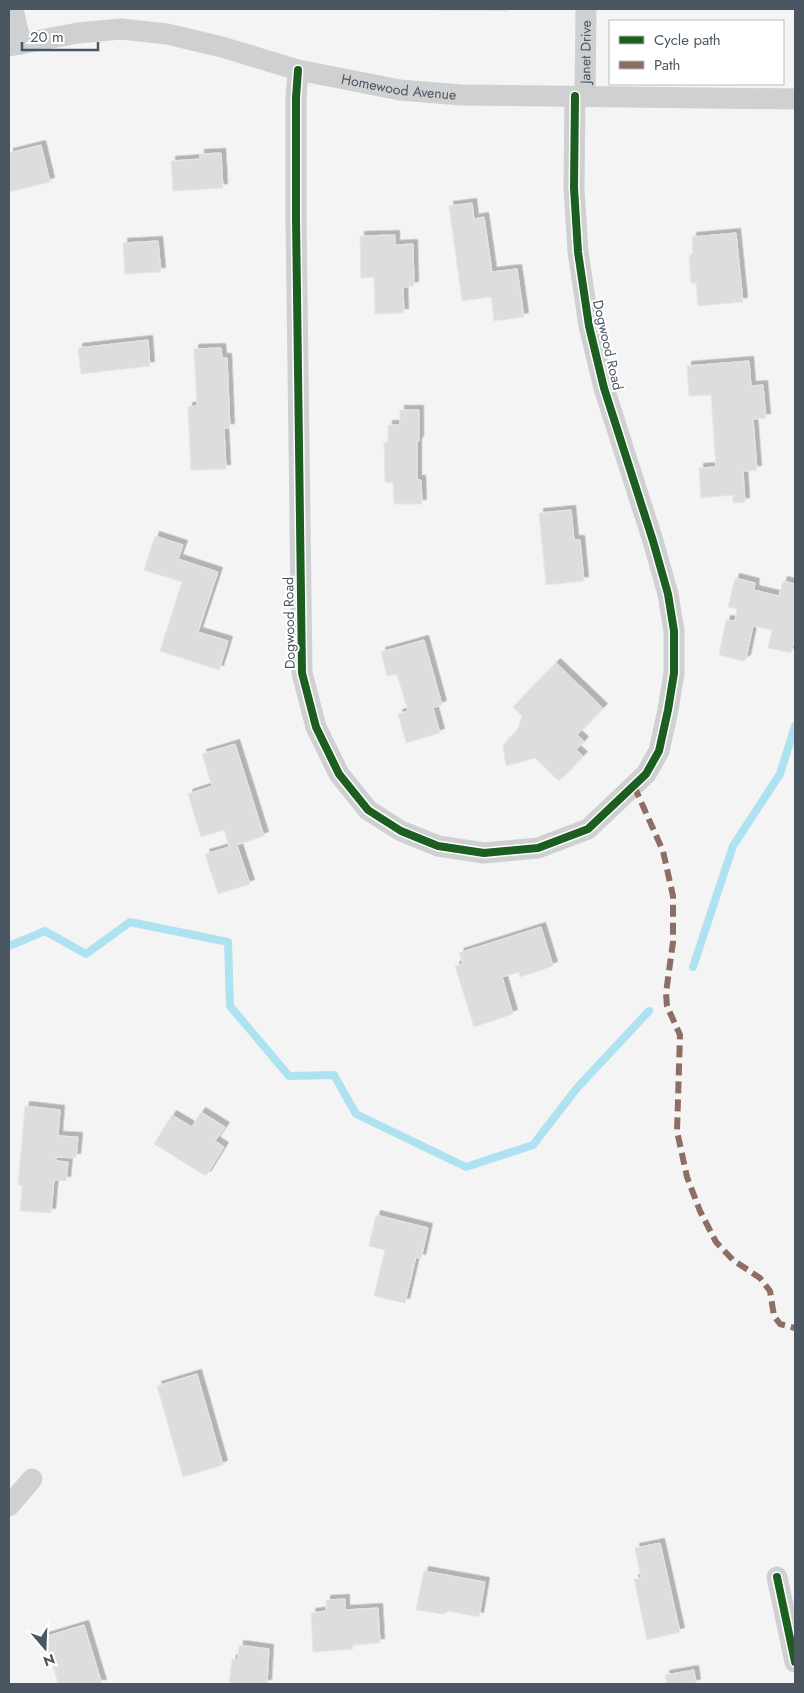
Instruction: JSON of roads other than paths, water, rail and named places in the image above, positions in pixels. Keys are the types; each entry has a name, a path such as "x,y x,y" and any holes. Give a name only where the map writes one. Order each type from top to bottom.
{"street":[{"path":"13,9 15,45"},
{"name":"Janet Drive","path":"580,96 586,9"},
{"name":"Homewood Avenue","path":"15,45 78,33 121,29 167,34 222,47 298,70 400,90 461,94 795,99"},
{"name":"Dogwood Road","path":"298,70 296,98 296,218 302,673 316,727 339,774 368,810 401,831 438,846 484,853 538,848 588,829 612,807 646,774 659,751 674,673 674,631 668,594 604,388 589,326 578,252 575,206 573,132 580,96"},
{"path":"9,1506 32,1479"},
{"path":"777,1577 795,1662"}],"waterway":[{"path":"693,967 733,846 780,774 795,726"},
{"path":"9,946 45,931 86,954 130,922 228,942 230,1006 289,1076 334,1075 356,1114 466,1167 533,1145 577,1088 649,1011"}]}
